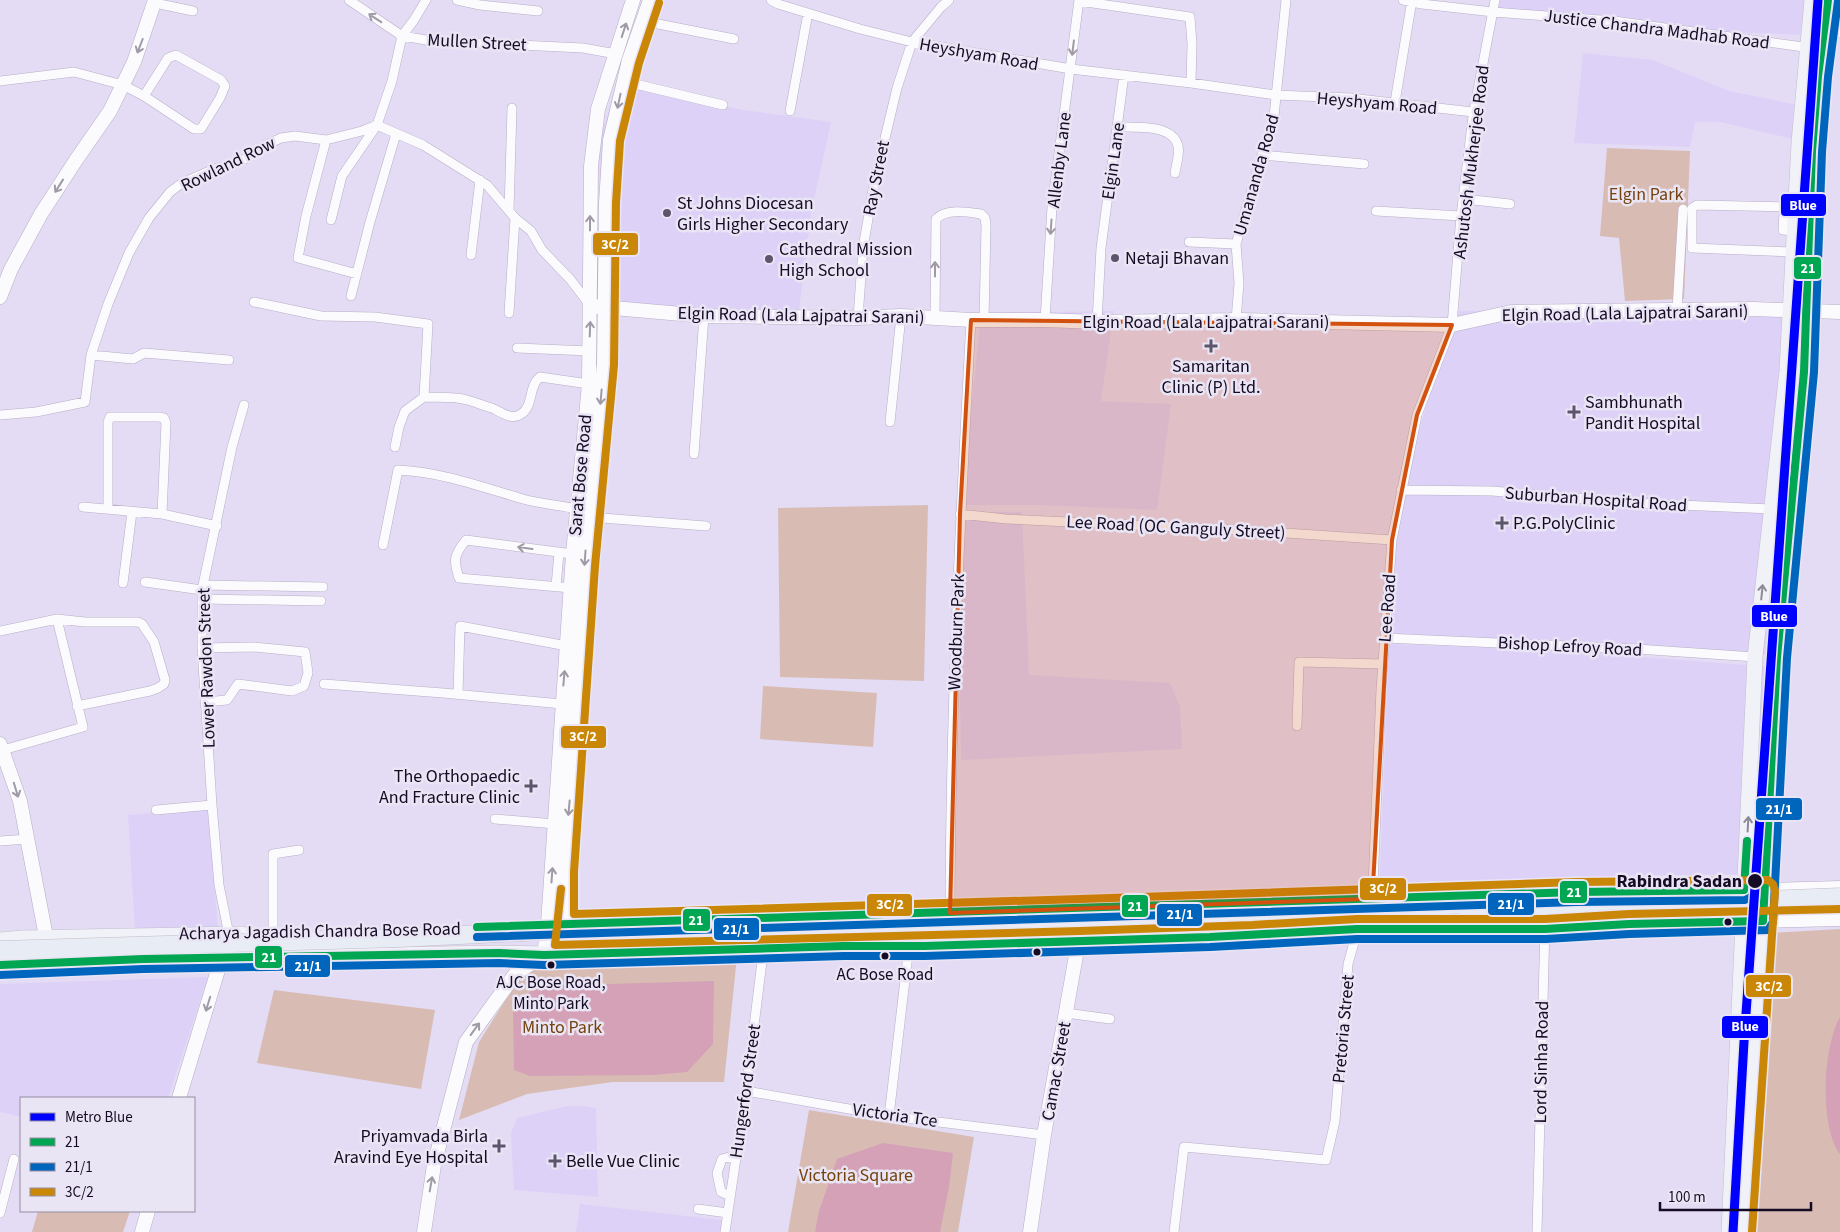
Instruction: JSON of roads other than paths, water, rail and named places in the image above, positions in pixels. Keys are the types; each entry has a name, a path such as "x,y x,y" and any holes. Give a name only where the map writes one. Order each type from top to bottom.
{"highway":[{"path":"0,950 399,938 561,930 1222,915 1531,902 1764,900 1840,897"},
{"path":"0,965 76,958 566,942 748,941 1252,927 1505,915 1840,909"}],"main road":[{"name":"Sarat Bose Road","path":"544,954 548,924 571,588 566,553 577,508 589,384 590,352 598,307 591,166 598,109 633,0"},
{"path":"564,954 565,863 589,516 604,364 598,307 610,140 623,81 650,0"},
{"path":"1729,1232 1756,657 1787,371 1790,310 1788,245 1790,210 1816,31 1812,0"},
{"path":"1816,31 1828,0"},
{"path":"0,297 11,269 41,214 110,111 134,62 155,1"},
{"path":"1742,1232 1765,890 1777,657 1804,372 1814,49"},
{"name":"Elgin Road (Lala Lajpatrai Sarani)","path":"598,307 704,316 858,318 901,316 977,320 1097,322 1236,320 1452,325 1511,312 1807,310 1840,312"},
{"path":"1,747 20,801 47,938 50,963"},
{"name":"Acharya Jagadish Chandra Bose Road","path":"0,940 414,930 548,924 1081,909 1545,893 1840,888"},
{"name":"Camac Street","path":"1030,1232 1044,1135 1080,942 1081,909"},
{"name":"Acharya Jagadish Chandra Bose Road","path":"0,965 223,958 499,953 564,954 1080,942 1357,929 1546,929 1629,924 1840,920"},
{"path":"179,1097 229,935"},
{"path":"424,1232 434,1164 466,1042 516,973 544,954"},
{"path":"142,1232 148,1212"}],"street":[{"name":"Mullen Street","path":"349,0 402,36 432,41 583,48 616,54"},
{"path":"331,220 342,176 377,125 392,81 402,36 426,0"},
{"path":"457,0 480,5 538,10"},
{"name":"Heyshyam Road","path":"771,0 860,29 912,42 1071,69 1191,83 1276,96 1350,98 1474,112"},
{"path":"912,42 949,0"},
{"name":"Umananda Road","path":"1236,320 1239,282 1236,244 1262,155 1273,126 1286,0"},
{"name":"Ashutosh Mukherjee Road","path":"1452,325 1461,216 1474,112 1495,0"},
{"path":"155,1 193,11"},
{"path":"1079,1 1190,17 1192,44 1191,83"},
{"name":"Allenby Lane","path":"1045,320 1052,207 1079,1"},
{"path":"1394,102 1409,1"},
{"name":"Justice Chandra Madhab Road","path":"1409,1 1493,12 1614,21 1814,49"},
{"path":"790,111 808,13"},
{"path":"643,21 734,39"},
{"path":"1816,31 1840,33"},
{"name":"Ray Street","path":"858,318 864,248 874,184 897,88 912,42"},
{"path":"0,81 74,72 89,74 122,84 194,128 201,129 225,86 221,80 173,54 168,58 144,96"},
{"name":"Elgin Lane","path":"1097,322 1101,248 1124,75"},
{"path":"623,81 723,105"},
{"path":"509,314 512,214 512,108"},
{"path":"377,125 423,145 487,185 512,214 531,231 542,250 598,307"},
{"name":"Rowland Row","path":"0,415 36,412 85,402 91,355 108,304 129,253 149,218 170,192 182,183 237,163 252,155 266,144 281,138 295,136 326,140 362,131 377,125"},
{"path":"1118,127 1143,126 1160,129 1168,133 1178,143 1174,173"},
{"path":"351,296 396,134"},
{"path":"326,140 306,216 298,258 357,274"},
{"path":"1262,155 1364,164"},
{"path":"471,255 480,180"},
{"path":"1464,199 1510,204"},
{"path":"1788,245 1692,248 1692,208 1697,204 1790,210"},
{"path":"1676,310 1683,209"},
{"path":"1376,211 1461,216"},
{"name":"Woodburn Park","path":"935,318 936,219 941,214 947,212 981,214 985,218 986,225 960,514 952,779 950,945"},
{"path":"1189,242 1236,244"},
{"path":"254,302 321,316 375,317 428,324 424,397"},
{"path":"694,454 704,316"},
{"path":"890,422 901,316"},
{"name":"Lee Road","path":"1368,899 1374,886 1383,664 1392,540 1418,415 1452,325"},
{"path":"517,348 590,352"},
{"path":"91,355 133,359 144,353 229,360"},
{"path":"395,448 399,427 405,411 424,397 465,399 510,417 521,415 526,410 532,388 535,381 540,377 589,384"},
{"name":"Lower Rawdon Street","path":"229,935 219,886 212,805 202,648 202,591 232,447 244,405"},
{"path":"108,509 108,422 110,417 159,417 164,418 166,423 162,514"},
{"path":"383,545 398,470 420,471 456,479 525,500 577,508"},
{"name":"Suburban Hospital Road","path":"1401,490 1492,491 1635,503 1771,509 1792,512"},
{"path":"83,507 162,514 217,526"},
{"path":"123,582 132,512"},
{"name":"Lee Road (OC Ganguly Street)","path":"960,514 1006,519 1238,530 1392,540"},
{"path":"589,516 706,526"},
{"path":"556,586 566,553 466,540 456,552 454,564 459,578 486,582 571,588"},
{"path":"145,582 202,591 321,601"},
{"path":"202,591 323,587"},
{"path":"1,747 83,727 57,619"},
{"path":"0,631 57,619 85,622 138,622 142,624 154,642 165,680 164,684 158,688 77,706"},
{"path":"458,694 460,626 567,646"},
{"name":"Bishop Lefroy Road","path":"1385,638 1637,649 1756,657"},
{"path":"202,648 253,647 305,652 308,673 304,686 292,691 238,684 227,700 206,702"},
{"path":"1297,726 1299,662 1383,664"},
{"path":"324,684 562,704"},
{"path":"156,810 212,805"},
{"path":"495,819 555,824"},
{"path":"0,841 28,839"},
{"path":"273,934 273,854 298,850"},
{"name":"Lord Sinha Road","path":"1537,1232 1546,929 1545,893"},
{"name":"Pretoria Street","path":"1174,1232 1184,1147 1326,1160 1335,1121 1348,964 1357,929 1368,899"},
{"name":"Hungerford Street","path":"725,1232 746,1091 766,918"},
{"path":"889,1116 908,946"},
{"path":"1066,1013 1110,1019"},
{"name":"Victoria Tce","path":"746,1091 889,1116 1044,1135"},
{"path":"730,1196 721,1192 717,1173 722,1159 737,1155"},
{"path":"0,1213 14,1159"},
{"path":"698,1208 728,1213"}],"metro line":[{"name":"Blue","path":"1733,1232 1744,1042 1818,0"}],"place":[{"name":"St Johns Diocesan Girls Higher Secondary","path":"667,213"},
{"name":"Netaji Bhavan","path":"1115,258"},
{"name":"Cathedral Mission High School","path":"769,259"},
{"name":"Samaritan Clinic (P) Ltd.","path":"1211,346"},
{"name":"Sambhunath Pandit Hospital","path":"1574,412"},
{"name":"P.G.PolyClinic","path":"1502,523"},
{"name":"The Orthopaedic And Fracture Clinic","path":"531,786"},
{"name":"Rabindra Sadan","path":"1755,881"},
{"name":"AC Bose Road","path":"885,956"},
{"name":"AJC Bose Road, Minto Park","path":"551,965"},
{"name":"Priyamvada Birla Aravind Eye Hospital","path":"499,1146"},
{"name":"Belle Vue Clinic","path":"555,1161"}],"park label":[{"name":"Elgin Park","path":"1646,194"},
{"name":"Minto Park","path":"562,1027"},
{"name":"Victoria Square","path":"856,1175"}]}
